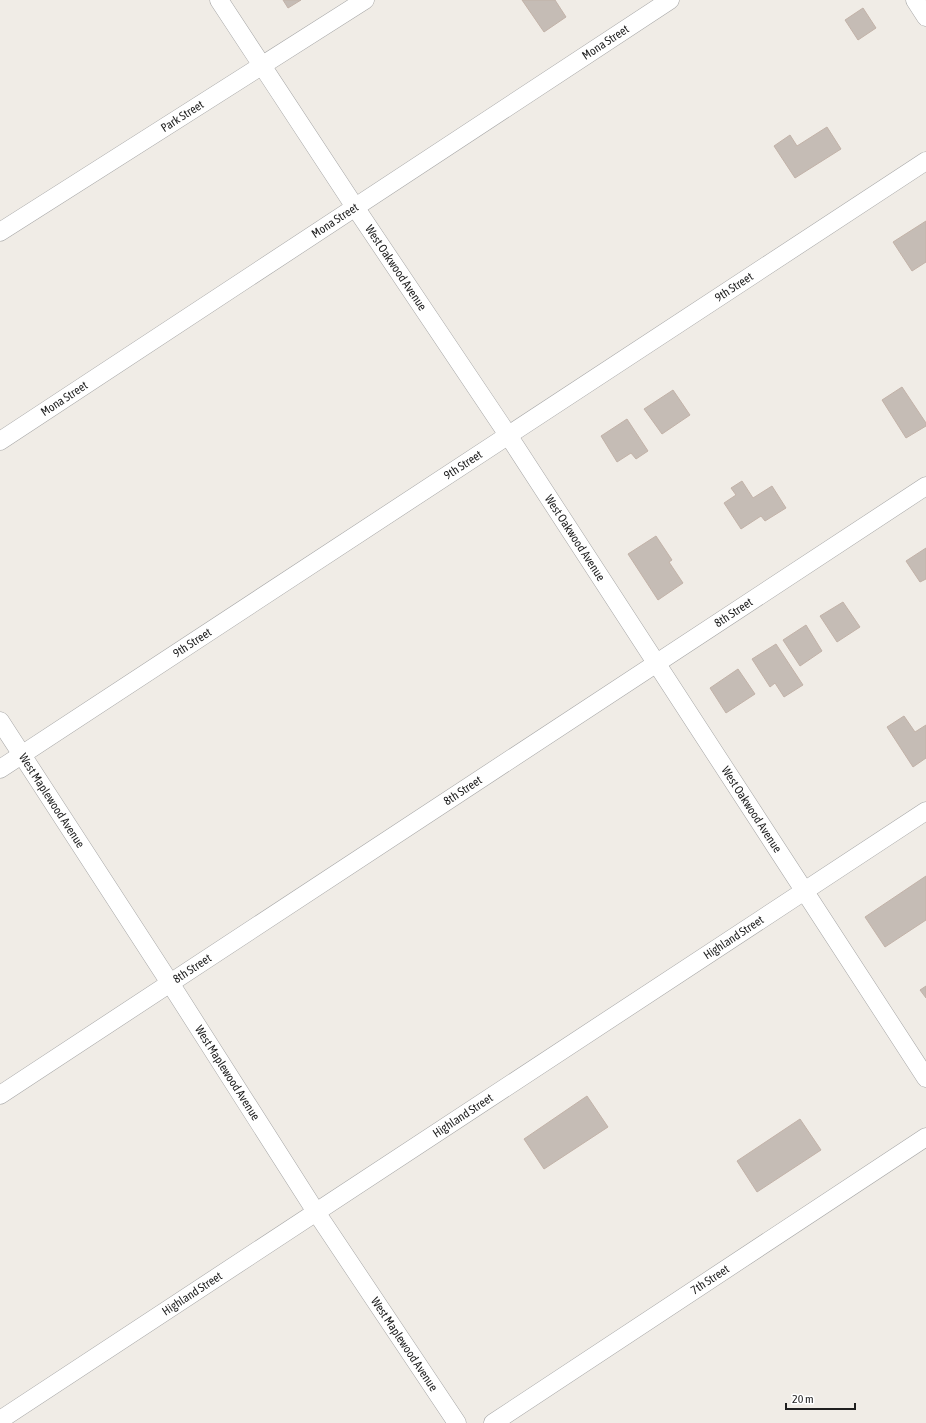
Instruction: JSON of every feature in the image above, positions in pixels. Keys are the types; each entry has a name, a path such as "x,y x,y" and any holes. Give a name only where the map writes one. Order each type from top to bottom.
{"street":[{"name":"West Oakwood Avenue","path":"219,0 355,207 508,435 926,1078"},
{"name":"Park Street","path":"0,232 365,0"},
{"name":"Mona Street","path":"0,441 670,0"},
{"path":"915,0 926,16"},
{"name":"9th Street","path":"0,769 926,161"},
{"name":"8th Street","path":"0,1095 926,486"},
{"name":"West Maplewood Avenue","path":"0,721 316,1212 457,1423"},
{"name":"Highland Street","path":"0,1420 926,811"},
{"name":"7th Street","path":"493,1423 926,1138"}],"building":[{"path":"283,0 301,0 288,8"},
{"path":"522,0 555,0 566,17 544,32"},
{"path":"863,8 876,28 858,40 845,20"},
{"path":"827,127 841,149 795,178 774,146 790,135 797,146"},
{"path":"926,221 926,262 912,271 893,242"},
{"path":"902,387 926,423 926,426 906,438 882,400"},
{"path":"673,390 690,415 662,434 644,409"},
{"path":"627,419 648,451 636,459 631,453 617,462 601,436"},
{"path":"742,481 753,498 772,486 786,508 765,521 761,516 741,529 724,503 736,495 731,488"},
{"path":"656,536 672,560 669,562 683,583 658,600 628,554"},
{"path":"926,548 926,579 920,582 906,561"},
{"path":"843,602 860,627 837,642 820,616"},
{"path":"806,625 822,651 800,666 783,640"},
{"path":"776,644 803,685 784,697 775,683 770,687 752,659"},
{"path":"738,669 755,694 726,713 710,688"},
{"path":"904,716 915,732 926,725 926,758 913,767 887,727"},
{"path":"926,876 926,920 885,947 865,917"},
{"path":"926,986 926,998 920,990"},
{"path":"587,1096 608,1127 544,1169 524,1139"},
{"path":"800,1119 821,1150 757,1192 737,1161"}]}
